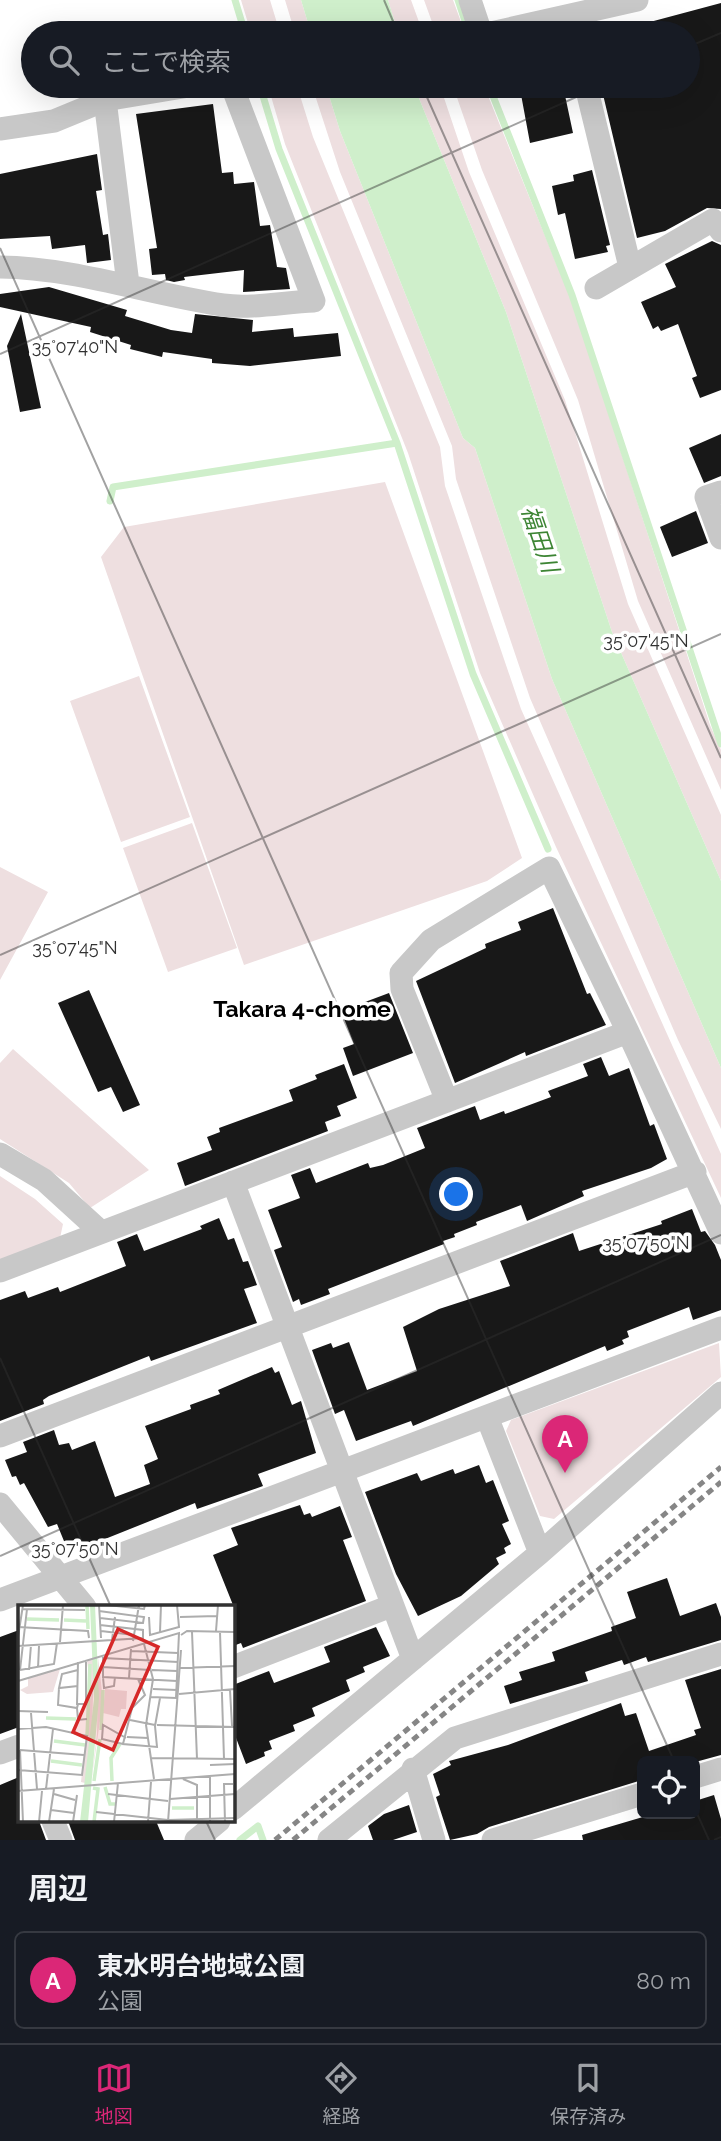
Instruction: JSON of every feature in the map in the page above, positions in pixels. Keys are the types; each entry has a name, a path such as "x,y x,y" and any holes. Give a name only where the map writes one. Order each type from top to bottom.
{"street":[{"path":"470,0 477,21"},
{"path":"579,21 637,0"},
{"path":"0,129 54,121 105,100 117,98"},
{"path":"0,267 30,267 225,305 314,301 237,98"},
{"path":"589,98 630,267"},
{"path":"105,100 128,284"},
{"path":"596,288 713,219 721,231"},
{"path":"721,492 706,497 721,538"},
{"path":"447,1101 401,989 401,973 431,940 549,868 695,1172 721,1233"},
{"path":"0,1270 628,1032"},
{"path":"0,1154 44,1180 101,1232"},
{"path":"0,1436 695,1172"},
{"path":"233,1182 413,1659"},
{"path":"0,1600 721,1328"},
{"path":"237,1797 413,1659 540,1553 721,1393"},
{"path":"487,1417 540,1553"},
{"path":"0,1504 83,1605"},
{"path":"234,1667 391,1606"},
{"path":"329,1840 413,1769 455,1738 721,1654"},
{"path":"0,1753 18,1746"},
{"path":"413,1769 434,1840"},
{"path":"700,1775 721,1769"},
{"path":"493,1840 637,1796"},
{"path":"53,1822 61,1840"},
{"path":"196,1840 218,1822"}],"shaded area":[{"path":"241,0 270,0 276,21 247,21"},
{"path":"285,0 301,0 307,21 291,21"},
{"path":"388,0 411,0 419,21 394,21"},
{"path":"424,0 453,0 461,21 432,21"},
{"path":"272,98 301,98 313,137 440,447 445,486 521,709 721,1154 721,1198 556,847 480,673 408,453 285,144"},
{"path":"316,98 330,98 340,131 463,438 475,448 552,679 721,1068 721,1129 678,1040 530,698 456,479 452,446 340,172"},
{"path":"419,98 444,98 469,172 565,400 628,604 721,815 721,881 612,632 506,312"},
{"path":"457,98 489,98 572,302 710,725 721,750 721,790 638,601 578,400 482,170"},
{"path":"385,482 522,858 487,881 244,965 101,557 124,527"},
{"path":"139,676 190,817 121,842 70,701"},
{"path":"192,823 237,948 168,972 123,848"},
{"path":"0,867 48,892 0,980"},
{"path":"13,1049 149,1170 90,1208 69,1183 0,1139 0,1063"},
{"path":"0,1176 35,1199 63,1224 60,1238 0,1260"},
{"path":"719,1343 721,1377 554,1519 540,1516 506,1431 511,1420"}],"water":[{"path":"301,0 388,0 394,21 307,21"},
{"name":"福田川","path":"330,98 419,98 506,312 612,632 721,881 721,1068 552,679 475,448 463,438 340,131"}],"building":[{"path":"721,3 721,209 707,208 665,231 637,238 604,98 700,98 700,21 654,21"},
{"path":"522,98 566,98 573,133 530,143"},
{"path":"213,104 222,173 233,172 234,184 254,182 260,226 270,225 277,267 286,268 290,289 243,292 244,270 184,277 185,280 174,282 166,280 165,274 152,275 149,249 157,248 136,114"},
{"path":"97,154 102,190 96,191 103,235 108,234 111,260 87,263 85,245 52,249 50,236 0,239 0,174"},
{"path":"592,170 610,245 606,246 608,252 575,259 565,213 558,215 552,186 574,181 573,175"},
{"path":"712,241 721,245 721,390 700,398 692,378 697,376 678,324 661,331 658,326 653,329 641,302 676,287 665,264"},
{"path":"49,287 127,310 125,316 171,330 192,333 195,314 253,320 252,332 293,328 294,337 338,333 341,356 250,366 212,363 212,359 163,352 162,357 130,349 131,345 90,332 91,327 0,307 0,294"},
{"path":"21,314 41,408 20,412 7,346"},
{"path":"721,434 721,476 704,483 689,448"},
{"path":"696,511 708,543 672,557 660,527"},
{"path":"553,908 587,994 590,993 606,1025 526,1056 525,1052 455,1083 416,981 486,948 485,944 521,930 518,922"},
{"path":"89,990 140,1105 123,1112 111,1087 98,1092 58,1003"},
{"path":"389,993 413,1053 353,1076 343,1048 354,1044 341,1011"},
{"path":"601,1057 609,1076 629,1068 650,1126 654,1124 667,1159 651,1168 582,1191 584,1196 527,1221 521,1205 476,1222 477,1225 443,1241 444,1244 328,1289 330,1294 301,1305 299,1299 293,1302 274,1250 282,1247 268,1210 300,1198 291,1175 310,1168 316,1183 368,1163 370,1168 383,1165 425,1148 417,1128 475,1106 480,1120 551,1097 548,1091 588,1076 583,1064"},
{"path":"344,1064 357,1098 337,1106 341,1116 325,1122 328,1131 185,1186 177,1163 212,1150 207,1137 220,1132 219,1128 293,1101 289,1090 317,1079 315,1075"},
{"path":"692,1209 701,1232 705,1231 715,1245 721,1260 721,1310 693,1320 689,1307 627,1331 629,1337 622,1340 624,1344 607,1351 605,1346 413,1426 411,1421 356,1441 344,1410 335,1414 312,1350 331,1343 333,1348 349,1342 367,1390 417,1371 403,1327 439,1309 510,1286 500,1261 573,1233 579,1251 662,1224 661,1221"},
{"path":"219,1218 228,1240 234,1238 243,1262 248,1261 257,1285 244,1289 257,1323 151,1361 149,1356 49,1396 43,1400 44,1404 0,1421 0,1300 25,1291 28,1298 58,1287 60,1292 126,1266 117,1242 137,1234 144,1251 202,1229 200,1226"},
{"path":"272,1367 275,1373 279,1371 292,1405 301,1401 316,1453 258,1474 263,1486 197,1509 195,1503 80,1549 77,1542 66,1546 57,1524 48,1527 24,1483 20,1485 16,1476 12,1477 5,1460 27,1452 23,1442 54,1430 59,1445 69,1443 72,1450 95,1441 115,1497 150,1484 144,1465 158,1459 145,1426 191,1409 190,1405 220,1394 218,1390"},
{"path":"479,1465 486,1483 493,1480 509,1521 502,1524 511,1544 504,1548 506,1553 496,1558 499,1564 461,1596 418,1616 396,1574 365,1492 417,1473 421,1481 453,1469 455,1474"},
{"path":"300,1505 304,1515 310,1513 312,1517 340,1506 352,1537 343,1540 366,1601 243,1648 241,1643 234,1646 234,1605 213,1555 238,1545 231,1528"},
{"path":"667,1578 680,1616 716,1603 721,1617 721,1640 648,1662 646,1657 624,1665 622,1660 585,1672 588,1681 510,1704 504,1686 522,1680 519,1672 555,1661 552,1652 612,1631 611,1627 636,1618 627,1592"},
{"path":"376,1627 390,1656 363,1667 365,1672 346,1680 350,1691 312,1708 315,1716 293,1725 295,1731 269,1741 272,1749 264,1752 265,1756 246,1764 234,1733 234,1685 269,1671 274,1683 330,1662 324,1647"},
{"path":"18,1630 18,1727 0,1734 0,1637"},
{"path":"721,1669 721,1755 700,1761 700,1756 637,1756 637,1782 489,1827 477,1834 450,1840 436,1797 440,1795 433,1774 451,1765 449,1761 508,1745 621,1703 625,1716 636,1713 649,1751 696,1735 694,1730 701,1728 685,1680"},
{"path":"18,1777 18,1822 39,1822 46,1840 0,1840 0,1785"},
{"path":"714,1795 721,1819 721,1840 583,1840 582,1835 637,1819 700,1819 700,1799"},
{"path":"409,1805 417,1832 393,1840 373,1840 368,1826 384,1814"},
{"path":"68,1822 156,1822 164,1840 75,1840"}],"waterway":[{"path":"235,0 241,21"},
{"path":"458,0 465,21"},
{"path":"264,98 279,149 397,443 473,674 548,849"},
{"path":"494,98 572,295 721,744"},
{"path":"110,501 113,487 397,443"},
{"path":"240,1840 258,1826 263,1840"}],"railway":[{"path":"275,1840 721,1467"},
{"path":"293,1840 721,1482"}],"place":[{"name":"東水明台地域公園","path":"565,1473"}],"district":[{"name":"Takara 4-chome","path":"302,1009"}]}
